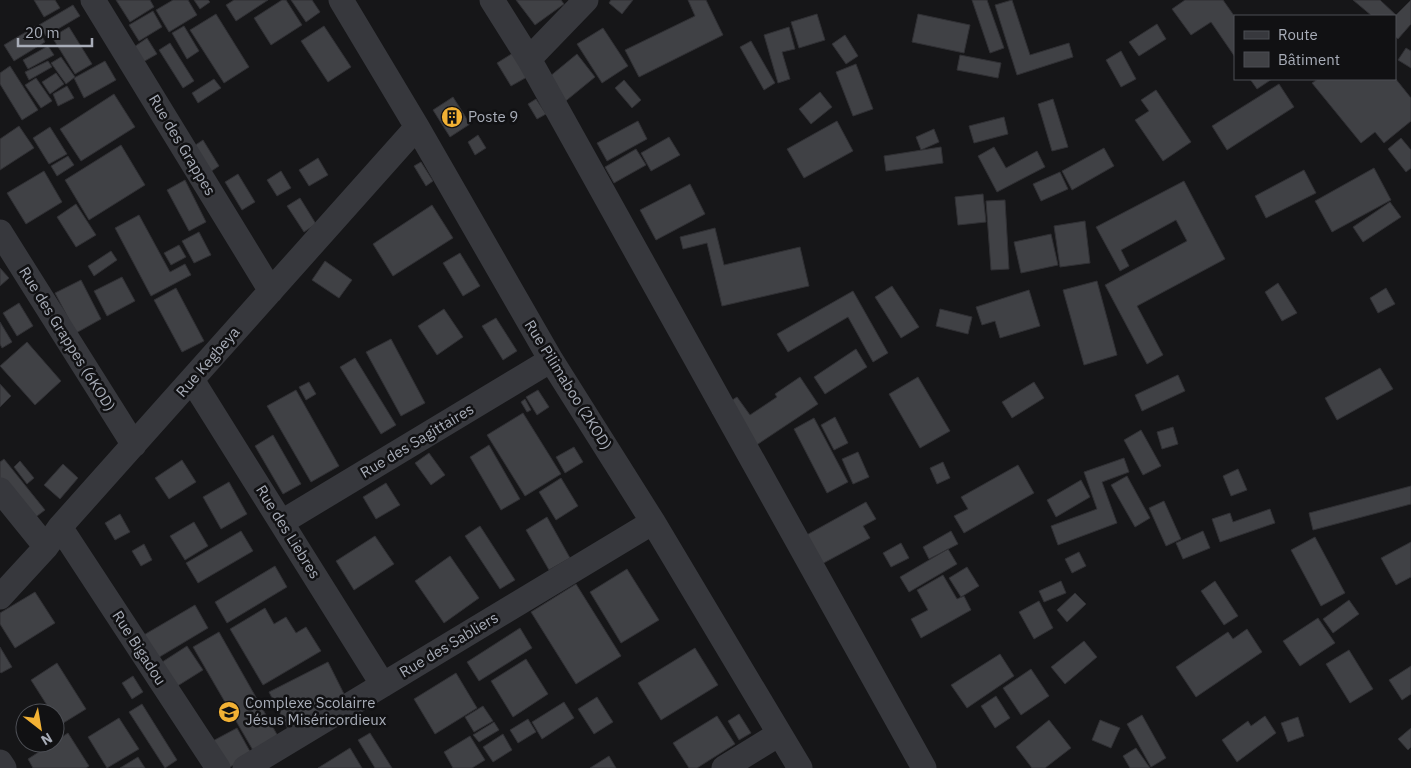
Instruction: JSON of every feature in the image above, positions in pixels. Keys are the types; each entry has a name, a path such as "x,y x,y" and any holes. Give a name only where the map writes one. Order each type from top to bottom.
{"street":[{"name":"Rue des Grappes","path":"93,0 271,291"},
{"name":"Rue Pilimaboo (2KOD)","path":"341,0 417,127 551,360 653,522 800,768"},
{"path":"492,0 529,59 924,768"},
{"path":"529,59 586,0"},
{"name":"Rue Kegbeya","path":"0,597 46,548 60,527 417,127"},
{"name":"Rue des Grappes (6KOD)","path":"0,232 134,445"},
{"name":"Rue des Sagittaires","path":"282,522 551,360"},
{"name":"Rue des Liebres","path":"192,380 383,685"},
{"path":"0,490 46,548"},
{"name":"Rue des Sabliers","path":"246,768 653,522"},
{"name":"Rue Bigadou","path":"60,527 218,768"},
{"path":"724,768 779,734"},
{"path":"0,762 4,768"}],"building":[{"path":"34,0 55,0 60,8 44,17"},
{"path":"116,0 150,0 154,7 130,22"},
{"path":"173,0 188,0 197,15 169,32 156,10"},
{"path":"194,0 208,0 210,2 200,9"},
{"path":"234,0 268,0 236,21 226,5"},
{"path":"282,0 286,0 302,25 271,45 254,18"},
{"path":"291,0 312,0 320,12 306,22"},
{"path":"516,0 561,0 564,4 535,25"},
{"path":"611,0 633,0 622,14 609,3"},
{"path":"688,0 706,0 723,35 639,77 625,50 695,16"},
{"path":"972,0 987,0 1004,48 990,53"},
{"path":"1012,0 1030,55 1069,43 1073,57 1017,75 995,5"},
{"path":"1185,0 1223,0 1234,16 1234,56 1211,22 1191,35 1172,9"},
{"path":"1353,0 1380,0 1396,15 1371,15"},
{"path":"1411,0 1411,24 1398,39 1396,37 1396,15"},
{"path":"73,5 80,16 46,36 39,25"},
{"path":"153,11 162,27 139,41 129,25"},
{"path":"216,14 249,67 224,83 190,30"},
{"path":"817,14 825,40 799,48 791,22"},
{"path":"918,14 970,25 964,53 912,42"},
{"path":"1157,24 1166,39 1139,56 1129,42"},
{"path":"36,26 45,42 14,61 4,45"},
{"path":"184,26 199,51 187,59 172,33"},
{"path":"324,26 351,67 328,82 301,41"},
{"path":"69,27 92,64 75,74 52,37"},
{"path":"789,27 795,49 782,52 790,79 778,83 764,35"},
{"path":"603,28 628,66 602,83 577,44"},
{"path":"845,35 858,56 846,64 832,44"},
{"path":"147,38 157,54 143,62 134,47"},
{"path":"751,41 775,83 764,90 740,47"},
{"path":"170,43 194,81 183,88 159,50"},
{"path":"48,46 54,55 28,69 23,60"},
{"path":"1406,48 1411,51 1411,68 1398,60"},
{"path":"1121,51 1136,79 1121,87 1106,60"},
{"path":"513,53 527,77 511,86 497,63"},
{"path":"577,54 595,77 562,104 543,82"},
{"path":"960,55 1001,63 998,78 957,70"},
{"path":"61,57 75,77 66,84 51,63"},
{"path":"48,61 52,67 29,80 25,72"},
{"path":"105,61 116,80 84,98 74,78"},
{"path":"856,64 873,109 853,116 836,72"},
{"path":"10,66 38,110 22,120 0,84 0,73"},
{"path":"56,73 64,84 50,94 42,82"},
{"path":"36,78 52,101 41,108 25,85"},
{"path":"214,79 221,88 198,103 192,93"},
{"path":"1396,79 1411,98 1411,121 1384,143 1375,132 1361,143 1312,83 1316,80"},
{"path":"624,80 641,100 632,108 615,88"},
{"path":"1251,80 1270,80 1257,89"},
{"path":"1279,84 1294,107 1227,150 1212,126"},
{"path":"67,86 74,98 58,106 53,94"},
{"path":"1156,90 1191,142 1163,161 1135,120 1149,111 1141,100"},
{"path":"820,92 832,107 811,124 799,109"},
{"path":"114,94 135,127 81,161 60,129"},
{"name":"Poste 9","path":"453,97 470,124 450,137 433,110"},
{"path":"536,99 546,114 537,119 528,104"},
{"path":"1053,99 1068,147 1052,151 1038,104"},
{"path":"1004,117 1008,134 974,143 969,126"},
{"path":"638,121 647,139 607,161 597,143"},
{"path":"837,121 853,151 804,178 787,149"},
{"path":"19,126 34,148 0,170 0,139"},
{"path":"50,127 67,154 49,164 33,138"},
{"path":"934,129 939,142 921,150 916,137"},
{"path":"478,135 486,148 475,155 468,142"},
{"path":"669,137 680,155 651,171 641,153"},
{"path":"1401,138 1411,150 1411,168 1406,172 1388,149"},
{"path":"203,140 219,166 210,172 194,146"},
{"path":"121,145 145,185 89,220 65,180"},
{"path":"941,147 943,163 886,171 884,156"},
{"path":"994,147 1006,168 1037,151 1045,167 997,192 978,156"},
{"path":"1104,148 1114,166 1072,190 1062,171"},
{"path":"636,149 646,165 614,183 605,167"},
{"path":"68,156 74,165 57,176 51,166"},
{"path":"318,158 328,175 309,186 299,170"},
{"path":"421,162 433,181 426,186 414,166"},
{"path":"1374,168 1391,200 1332,232 1315,201"},
{"path":"1304,170 1316,193 1266,218 1255,196"},
{"path":"44,171 62,202 26,224 7,193"},
{"path":"281,171 291,188 277,196 267,180"},
{"path":"1060,172 1068,189 1041,201 1033,184"},
{"path":"238,174 255,202 242,210 225,182"},
{"path":"185,180 206,222 189,231 167,190"},
{"path":"1184,181 1225,259 1137,306 1163,355 1147,364 1105,285 1187,241 1176,220 1121,250 1129,266 1120,271 1096,227"},
{"path":"690,184 705,214 656,240 640,210"},
{"path":"983,194 986,222 958,225 955,197"},
{"path":"300,198 316,224 304,232 287,206"},
{"path":"1005,200 1009,269 991,270 986,201"},
{"path":"1390,202 1401,217 1363,242 1353,227"},
{"path":"76,204 96,235 76,247 57,217"},
{"path":"432,205 453,238 393,276 373,244"},
{"path":"139,215 170,272 185,264 191,275 151,296 115,228"},
{"path":"1085,221 1090,263 1060,267 1054,226"},
{"path":"715,228 724,265 800,247 809,286 722,306 707,243 683,249 680,237"},
{"path":"199,232 211,255 194,263 182,241"},
{"path":"1051,234 1058,265 1021,273 1014,242"},
{"path":"179,245 186,257 171,265 164,253"},
{"path":"111,251 117,260 94,276 88,266"},
{"path":"460,253 480,286 463,296 443,263"},
{"path":"325,261 352,280 339,298 312,280"},
{"path":"0,268 9,278 0,286"},
{"path":"122,277 135,301 107,316 94,291"},
{"path":"81,280 101,319 76,333 55,293"},
{"path":"1097,281 1117,355 1084,365 1063,290"},
{"path":"1278,283 1297,313 1282,321 1265,292"},
{"path":"892,286 919,327 901,338 875,297"},
{"path":"176,288 204,341 182,352 154,300"},
{"path":"1386,288 1395,304 1378,313 1370,298"},
{"path":"1029,290 1040,326 1000,338 995,321 982,325 976,307"},
{"path":"853,291 888,353 873,362 848,317 788,352 777,334"},
{"path":"19,303 33,326 17,336 3,313"},
{"path":"444,309 463,337 437,355 418,326"},
{"path":"940,309 972,317 968,334 936,326"},
{"path":"496,318 517,351 503,360 482,326"},
{"path":"0,322 12,342 2,348 0,344"},
{"path":"391,339 425,403 401,416 366,352"},
{"path":"27,342 61,381 35,405 0,366"},
{"path":"856,349 867,367 825,394 814,377"},
{"path":"355,358 396,425 381,434 340,367"},
{"path":"1380,368 1393,389 1337,420 1325,398"},
{"path":"1178,375 1185,391 1142,411 1135,395"},
{"path":"800,377 818,404 752,448 712,413 737,397 750,415 777,397 775,394"},
{"path":"918,377 950,431 920,448 889,394"},
{"path":"309,382 316,394 306,400 299,387"},
{"path":"1034,382 1044,398 1012,418 1002,402"},
{"path":"0,384 11,396 0,407"},
{"path":"296,390 339,466 311,482 267,406"},
{"path":"538,390 549,407 537,415 526,397"},
{"path":"525,399 531,410 527,412 521,402"},
{"path":"523,413 561,474 525,496 487,435"},
{"path":"835,417 848,443 834,450 821,425"},
{"path":"814,418 848,482 827,493 794,429"},
{"path":"1173,427 1178,444 1162,449 1157,432"},
{"path":"1141,430 1161,466 1143,475 1124,440"},
{"path":"273,435 301,484 283,494 255,446"},
{"path":"489,445 520,499 501,510 470,457"},
{"path":"574,447 583,462 565,473 556,457"},
{"path":"858,452 869,477 853,484 842,459"},
{"path":"429,453 445,475 431,485 415,463"},
{"path":"1124,458 1129,472 1102,482 1117,523 1058,545 1051,526 1097,509 1084,472"},
{"path":"4,459 45,510 33,519 0,478 0,462"},
{"path":"182,460 196,482 169,499 155,478"},
{"path":"20,461 34,478 27,484 14,467"},
{"path":"943,462 950,478 937,484 930,468"},
{"path":"63,464 78,478 60,499 44,485"},
{"path":"1018,465 1034,493 964,533 954,516 968,509 961,497"},
{"path":"1238,469 1247,490 1231,496 1223,476"},
{"path":"1127,476 1150,518 1135,527 1111,485"},
{"path":"561,478 578,506 556,520 539,492"},
{"path":"1081,480 1090,497 1056,517 1047,500"},
{"path":"229,482 247,514 221,529 203,497"},
{"path":"386,483 400,505 376,519 363,497"},
{"path":"1411,486 1411,504 1313,530 1309,513"},
{"path":"1164,501 1181,539 1166,546 1149,508"},
{"path":"866,502 876,519 863,526 870,538 818,566 803,537"},
{"path":"1270,509 1275,523 1220,542 1212,519 1230,513 1233,522"},
{"path":"120,514 130,532 115,540 105,523"},
{"path":"547,517 570,558 549,570 526,530"},
{"path":"194,522 208,546 185,560 170,536"},
{"path":"480,526 515,580 500,589 465,536"},
{"path":"241,531 253,551 198,583 186,563"},
{"path":"951,531 958,544 929,559 923,547"},
{"path":"1203,531 1210,548 1183,559 1176,543"},
{"path":"375,536 394,564 354,590 336,561"},
{"path":"1315,537 1345,593 1321,606 1291,550"},
{"path":"1411,542 1411,577 1396,585 1381,558"},
{"path":"901,543 909,558 891,567 883,553"},
{"path":"144,544 152,560 141,566 132,551"},
{"path":"948,549 957,564 909,592 900,577"},
{"path":"1079,552 1086,566 1072,573 1065,559"},
{"path":"450,556 479,598 444,623 415,581"},
{"path":"275,566 287,587 227,623 215,602"},
{"path":"967,567 979,586 961,597 949,578"},
{"path":"627,569 659,620 621,643 590,592"},
{"path":"943,575 957,599 964,596 971,610 921,638 911,619 928,610 917,590"},
{"path":"1061,581 1066,593 1044,602 1039,591"},
{"path":"1215,581 1238,616 1224,625 1201,591"},
{"path":"576,584 621,656 576,684 531,612"},
{"path":"35,592 55,623 15,648 0,624 0,613"},
{"path":"1075,593 1086,604 1067,622 1057,610"},
{"path":"1349,600 1359,614 1333,633 1323,619"},
{"path":"1039,601 1053,628 1034,639 1019,612"},
{"path":"195,605 208,628 151,662 137,639"},
{"path":"265,608 274,624 286,617 296,633 306,627 321,651 263,685 230,629"},
{"path":"1318,618 1335,643 1300,666 1283,641"},
{"path":"520,628 532,648 479,681 467,662"},
{"path":"1247,629 1262,652 1196,697 1176,667 1228,632 1233,639"},
{"path":"219,632 279,738 254,752 193,647"},
{"path":"1084,641 1097,657 1065,684 1051,667"},
{"path":"187,646 203,670 171,690 156,666"},
{"path":"0,647 12,667 1,673 0,672"},
{"path":"695,648 718,685 661,720 638,683"},
{"path":"1349,650 1373,689 1350,703 1326,664"},
{"path":"1000,654 1014,676 967,708 951,685"},
{"path":"526,659 548,694 513,717 491,681"},
{"path":"328,662 346,698 288,729 269,692"},
{"path":"57,663 86,709 65,722 65,703 46,703 31,680"},
{"path":"1411,666 1411,694 1402,700 1389,680"},
{"path":"1031,669 1049,696 1021,715 1003,688"},
{"path":"456,673 477,708 435,734 414,699"},
{"path":"133,676 143,692 132,699 122,683"},
{"path":"996,696 1010,718 995,728 981,706"},
{"path":"597,697 613,722 594,734 578,709"},
{"path":"564,702 574,718 542,739 532,722"},
{"path":"142,704 177,760 165,768 129,712"},
{"path":"483,706 493,721 474,732 465,717"},
{"path":"739,714 751,733 739,740 728,721"},
{"path":"1142,715 1166,758 1151,767 1127,724"},
{"path":"717,716 735,744 697,768 689,768 673,743"},
{"path":"1265,716 1276,733 1237,762 1222,740 1248,721 1251,726"},
{"path":"1298,717 1304,736 1288,742 1281,723"},
{"path":"119,718 139,749 107,768 88,737"},
{"path":"528,719 536,732 518,743 510,730"},
{"path":"1049,720 1071,748 1045,768 1032,768 1016,747"},
{"path":"1100,720 1120,728 1111,748 1092,740"},
{"path":"494,722 499,730 479,742 473,735"},
{"path":"237,728 252,755 228,768 209,743"},
{"path":"1411,728 1411,747 1408,750 1398,739"},
{"path":"68,733 89,766 86,768 33,768 28,759 37,753 65,753 65,735"},
{"path":"370,733 392,768 375,768 358,740"},
{"path":"503,734 512,750 493,762 483,747"},
{"path":"470,736 485,760 472,768 453,768 444,752"},
{"path":"350,748 362,768 318,768"},
{"path":"1136,748 1150,768 1130,768 1123,756"},
{"path":"609,756 616,768 590,768"},
{"path":"138,757 145,768 120,768"}],"place":[{"name":"Poste 9","path":"452,117"},
{"name":"Complexe Scolairre Jésus Miséricordieux","path":"229,712"}]}
